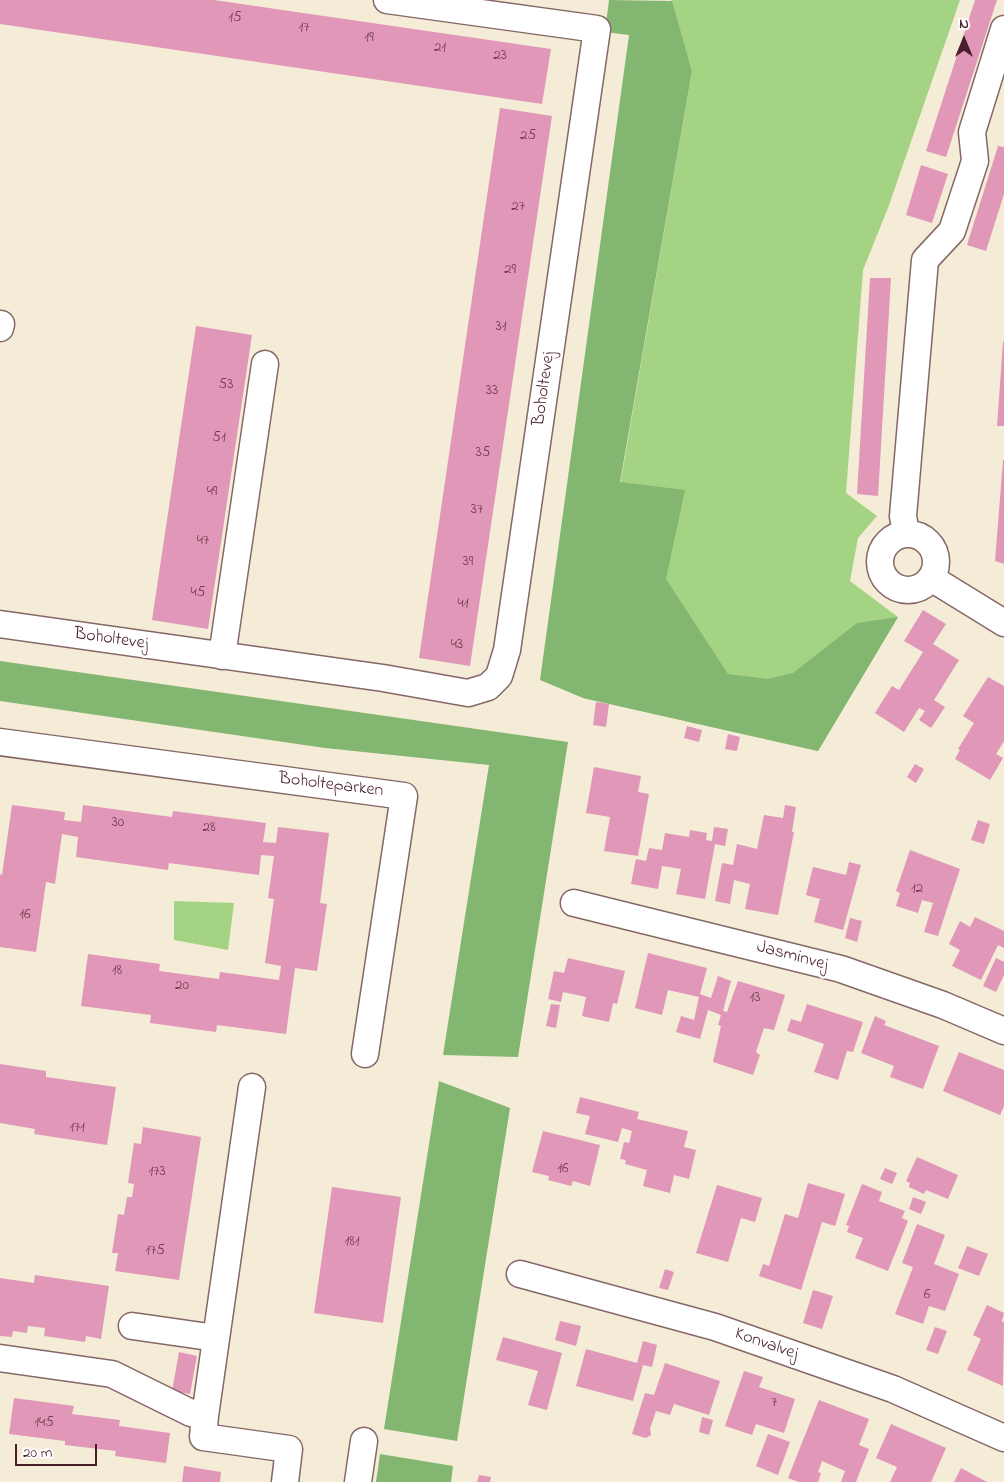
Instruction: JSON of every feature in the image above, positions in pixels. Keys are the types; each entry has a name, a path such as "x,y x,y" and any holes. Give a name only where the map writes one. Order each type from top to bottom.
{"street":[{"name":"Boholtevej","path":"0,624 468,693 488,687 499,676 507,650 597,29 387,0"},
{"path":"906,534 903,516 925,260 952,232 975,161 972,132 1004,29"},
{"path":"0,328 1,324"},
{"path":"222,656 265,364"},
{"path":"906,534 923,539 934,551 935,568 931,578 918,588 908,590 897,588 884,578 880,568 882,551 892,539 906,534"},
{"path":"931,578 1004,623"},
{"name":"Boholteparken","path":"0,742 404,796 365,1054"},
{"name":"Jasminvej","path":"574,903 841,969 943,1005 1004,1031"},
{"path":"252,1088 203,1437 289,1449 285,1482"},
{"name":"Konvalvej","path":"520,1274 724,1330 893,1389 1004,1438"},
{"path":"132,1326 216,1338"},
{"path":"0,1358 112,1374 191,1413 205,1416"},
{"path":"358,1482 364,1441"}],"green space":[{"path":"609,0 672,1 692,71 620,482 685,490 666,579 728,674 768,679 793,673 857,623 898,617 818,751 583,698 540,680 629,35 605,32"},
{"path":"671,0 960,0 888,208 863,270 846,493 877,516 858,538 850,581 898,617 818,751 583,698 692,71"},
{"path":"0,661 568,742 518,1057 443,1055 489,765 325,748 0,701"},
{"path":"174,901 234,903 228,950 174,940"},
{"path":"439,1081 510,1108 457,1441 384,1429"},
{"path":"380,1454 453,1466 451,1482 376,1482"}],"building":[{"path":"0,0 214,0 551,49 542,104 0,24"},
{"path":"975,0 997,0 946,157 926,151"},
{"path":"500,108 552,116 470,666 419,658"},
{"path":"998,146 1004,147 1004,194 986,251 967,245"},
{"path":"921,165 948,174 932,223 906,215"},
{"path":"870,278 891,278 878,496 857,494"},
{"path":"196,326 252,335 208,629 152,620"},
{"path":"1003,342 1004,426 997,426"},
{"path":"1004,460 1004,564 995,561"},
{"path":"923,610 946,624 933,644 959,660 934,700 945,707 931,728 919,720 925,711 919,708 904,732 875,713 892,686 899,690 923,652 904,641"},
{"path":"988,677 1004,686 1004,741 996,754 1003,758 990,780 955,759 960,750 958,749 974,723 963,716"},
{"path":"596,702 609,704 606,727 593,725"},
{"path":"687,726 702,730 699,742 684,738"},
{"path":"728,734 740,737 737,751 725,749"},
{"path":"915,764 924,769 916,783 907,777"},
{"path":"594,767 641,776 638,792 649,794 638,856 604,851 610,817 586,813"},
{"path":"12,805 65,812 64,820 81,822 83,805 172,817 173,811 266,823 263,842 276,843 278,827 329,833 320,903 327,904 317,971 295,968 286,1034 217,1025 216,1032 150,1023 151,1015 81,1006 88,954 160,964 159,971 219,979 220,972 279,980 281,966 265,963 274,899 268,898 274,856 261,855 259,875 169,863 168,870 76,857 78,837 62,834 55,884 46,882 36,952 0,947 0,874 2,875"},
{"path":"785,805 796,807 792,832 794,832 778,915 745,909 750,884 734,880 730,904 715,901 722,863 733,865 737,844 757,849 764,815 783,818"},
{"path":"978,820 990,824 984,844 971,840"},
{"path":"714,827 728,829 725,846 715,844 705,899 676,894 681,869 662,866 658,889 631,884 636,859 646,861 649,848 662,850 665,833 689,837 690,830 707,833 706,840 712,841"},
{"path":"910,850 960,869 938,936 924,932 933,903 922,900 918,913 896,906 900,893 896,891"},
{"path":"849,862 861,865 843,930 814,922 820,899 806,895 813,867 846,875"},
{"path":"975,917 1004,931 1004,948 998,945 981,980 952,966 960,950 949,944 960,921 970,927"},
{"path":"850,918 862,921 857,942 845,938"},
{"path":"648,953 707,968 700,994 711,998 718,976 731,981 723,1011 727,1012 738,981 785,995 774,1030 764,1028 756,1052 760,1055 753,1075 713,1062 721,1026 718,1025 721,1015 708,1010 700,1039 676,1032 681,1016 694,1020 699,997 668,990 662,1015 635,1008"},
{"path":"568,958 625,971 617,1004 613,1003 609,1022 582,1016 586,997 563,992 561,1002 548,999 554,971 564,973"},
{"path":"996,958 1004,962 1004,975 996,992 983,986"},
{"path":"551,1004 560,1005 556,1028 546,1026"},
{"path":"807,1004 863,1022 853,1052 847,1051 838,1080 814,1072 824,1044 787,1031 791,1019 801,1022"},
{"path":"875,1016 886,1021 884,1025 939,1046 923,1089 890,1077 894,1066 861,1053"},
{"path":"959,1052 1004,1070 1004,1106 1000,1115 943,1091"},
{"path":"0,1064 46,1071 46,1077 116,1087 107,1145 34,1134 35,1129 0,1123"},
{"path":"580,1097 639,1112 637,1119 688,1131 684,1147 696,1150 689,1179 674,1175 670,1193 643,1186 647,1170 625,1164 626,1160 620,1159 624,1142 629,1143 632,1131 622,1128 618,1142 585,1134 590,1116 576,1113"},
{"path":"143,1127 201,1137 179,1280 115,1271 118,1253 112,1253 118,1214 124,1215 127,1197 132,1197 134,1184 128,1183 134,1143 141,1144"},
{"path":"543,1131 600,1145 590,1186 573,1181 571,1186 548,1180 549,1176 532,1172"},
{"path":"917,1157 958,1175 948,1199 926,1190 924,1194 909,1187 910,1183 906,1181"},
{"path":"885,1168 897,1173 892,1184 880,1179"},
{"path":"808,1183 845,1194 835,1226 822,1222 801,1290 759,1276 763,1264 769,1266 785,1214 798,1218"},
{"path":"862,1184 882,1192 879,1201 905,1211 902,1218 908,1221 888,1271 855,1258 863,1238 847,1232 849,1226 846,1225"},
{"path":"717,1185 762,1198 755,1222 741,1218 728,1262 696,1253"},
{"path":"332,1187 401,1197 383,1323 314,1313"},
{"path":"913,1197 926,1202 921,1214 909,1209"},
{"path":"917,1224 945,1235 934,1264 959,1274 945,1311 929,1306 923,1324 895,1314 913,1267 902,1263"},
{"path":"967,1246 988,1254 979,1276 958,1268"},
{"path":"665,1269 674,1272 668,1290 659,1288"},
{"path":"35,1275 109,1286 101,1339 86,1336 85,1342 44,1336 45,1328 28,1326 27,1333 13,1331 12,1337 0,1336 0,1278 34,1283"},
{"path":"813,1290 833,1296 822,1329 803,1323"},
{"path":"987,1305 1004,1313 1002,1321 1004,1323 1003,1386 967,1370 981,1339 973,1335"},
{"path":"560,1321 581,1326 576,1346 555,1340"},
{"path":"935,1327 947,1331 938,1354 926,1350"},
{"path":"503,1337 562,1353 547,1410 528,1405 538,1371 496,1360"},
{"path":"643,1341 657,1345 652,1367 643,1365 633,1401 576,1386 586,1349 637,1363"},
{"path":"179,1352 197,1356 190,1394 172,1391"},
{"path":"665,1363 720,1381 709,1415 674,1404 670,1415 656,1411 650,1429 651,1435 646,1438 632,1434 645,1393 654,1395"},
{"path":"744,1371 763,1377 759,1387 795,1399 784,1433 756,1424 752,1435 725,1426"},
{"path":"14,1398 74,1406 72,1414 120,1420 119,1426 170,1433 166,1463 115,1456 116,1451 65,1445 65,1441 9,1434"},
{"path":"819,1400 869,1419 859,1445 869,1449 856,1482 841,1482 845,1471 822,1461 818,1472 821,1473 818,1482 799,1482 788,1478"},
{"path":"702,1417 713,1420 709,1435 699,1432"},
{"path":"891,1424 946,1448 931,1482 890,1482 897,1467 876,1458"},
{"path":"768,1434 790,1442 778,1475 756,1466"},
{"path":"184,1466 221,1472 220,1482 182,1482"},
{"path":"961,1468 987,1482 954,1482"},
{"path":"479,1475 491,1477 490,1482 477,1482"}]}
